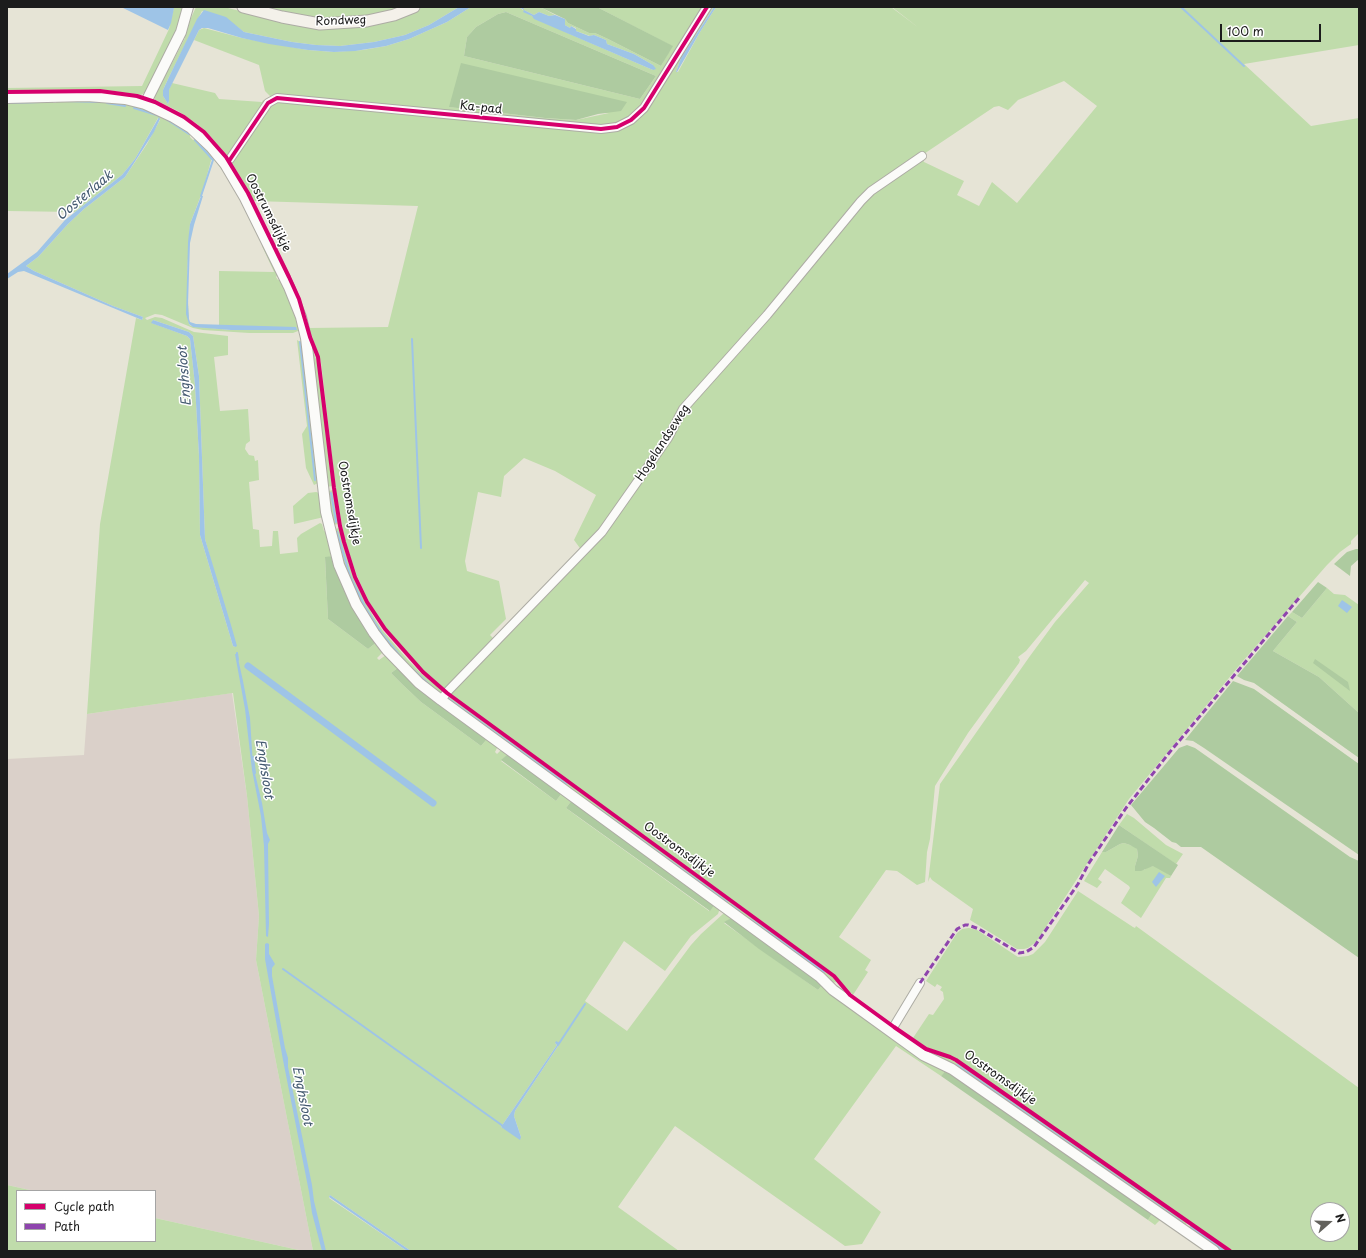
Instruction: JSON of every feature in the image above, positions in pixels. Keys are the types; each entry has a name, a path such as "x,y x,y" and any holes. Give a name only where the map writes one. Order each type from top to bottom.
{"main road":[{"name":"Rondweg","path":"243,7 282,17 320,24 367,21 394,15 414,7"}],"street":[{"path":"145,104 181,32 188,7"},
{"name":"Ka-pad","path":"224,164 230,159 268,103 277,98 600,129 617,127 631,120 644,108 707,7"},
{"name":"Oostrumsdijkje","path":"7,98 87,96 125,99 145,104 165,112 191,128 211,147 224,164 245,198 289,287 297,305 304,328"},
{"name":"Hogelandseweg","path":"441,700 602,532 668,438 683,410 767,315 861,201 871,191 922,156"},
{"name":"Oostromsdijkje","path":"304,328 326,512 339,565 356,604 387,650 419,683 820,977 847,1000 923,1055 952,1069 1214,1251"},
{"path":"891,1031 920,983"}],"shaded area":[{"path":"232,693 247,796 259,916 256,960 313,1251 303,1251 156,1218 156,1190 30,1190 7,1185 7,759 84,755 87,714"}],"green space":[{"path":"174,7 182,7 178,30 147,91 141,95 100,89 7,90 7,88 142,86 169,29"},
{"path":"196,7 224,7 268,18 313,26 417,10 423,7 459,7 429,25 405,35 374,42 340,46 292,42 244,32 236,26 202,11 163,90 163,96 168,104 168,92 172,83 215,93 219,99 262,102 263,100 267,102 227,156 212,138 197,124 178,111 155,100 154,96 165,70 169,69 185,38 183,36"},
{"path":"266,7 407,7 378,15 319,19 282,13"},
{"path":"471,7 519,7 523,10 523,7 543,7 542,8 555,15 549,16 539,12 534,15 524,10 532,16 572,35 653,70 653,65 634,54 607,44 606,40 594,35 590,36 576,31 576,28 571,26 570,28 565,25 565,19 568,23 589,33 595,33 608,39 661,66 672,46 597,7 705,7 635,115 609,127 306,97 272,98 265,91 259,65 194,40 199,30 204,28 242,38 308,50 334,52 363,50 386,46 409,39 447,22","holes":["506,12 656,76 640,99 464,56 467,37 476,27 498,14","449,107 609,113 576,120"]},
{"path":"597,7 673,46 661,66 608,39 595,33 589,33 568,23 565,19 542,8"},
{"path":"709,7 714,7 681,58 676,72 678,72 716,7 891,7 919,28 892,7 1359,7 1359,45 1244,64 1311,126 1359,118 1359,533 1351,541 1351,544 1340,552 1327,565 1243,661 1129,799 1036,942 1028,948 1017,949 970,920 973,909 932,880 930,877 928,882 940,784 1055,622 1089,583 1085,580 1026,651 1018,657 1020,660 1019,663 968,733 935,786 925,882 917,885 897,871 886,870 839,937 871,960 865,970 868,972 853,995 834,974 449,693 603,533 670,438 684,410 768,316 871,193 922,158 924,162 964,181 957,195 979,206 992,182 1017,203 1097,106 1064,81 1018,100 1008,110 999,106 994,107 870,190 860,200 765,315 681,409 666,437 614,514 594,539 582,551 574,540 596,495 555,471 524,458 504,476 501,497 478,492 465,561 467,571 499,581 506,619 490,635 495,640 446,690 423,671 386,628 369,602 357,576 345,541 336,491 321,362 309,328 388,327 418,206 254,201 231,161 270,105 277,101 601,131 618,128 631,123 645,109"},
{"path":"506,12 656,76 640,99 464,56 467,37 476,27 498,14"},
{"path":"461,63 627,102 621,111 598,114 576,120 449,107"},
{"path":"58,99 122,102 156,112 191,132 190,137 193,140 198,138 213,154 226,175 212,157 203,190 190,224 187,275 189,324 191,326 231,330 296,330 295,327 219,327 219,271 274,272 262,246 265,247 279,274 276,277 278,280 281,279 291,302 299,328 298,331 293,333 249,333 203,330 193,328 162,315 155,314 145,318 147,320 155,317 162,318 194,332 228,336 228,355 214,357 220,411 248,409 250,441 246,444 245,449 249,455 254,456 255,461 258,460 259,480 249,482 253,529 259,530 260,547 272,546 273,531 278,531 280,554 298,552 297,538 320,523 322,524 324,531 327,532 333,556 325,558 328,619 368,649 377,642 383,652 377,658 379,660 386,655 399,667 391,673 403,685 421,702 481,746 487,739 498,746 495,752 497,754 502,749 508,754 501,761 556,801 562,793 572,800 566,808 709,911 715,904 720,908 718,914 691,936 665,971 624,941 585,1001 627,1031 691,945 724,913 733,917 724,923 818,990 823,984 946,1070 941,1076 896,1046 814,1159 881,1212 862,1244 845,1246 675,1126 618,1207 679,1251 411,1251 330,1195 329,1198 407,1251 313,1251 256,960 259,916 247,796 233,693 87,714 100,524 136,318 142,320 143,317 113,306 34,271 26,266 38,257 84,209 125,177 147,144 160,120 158,118 135,159 122,175 75,212 7,211 7,101 53,100 53,103 56,103","holes":["153,320 189,332 193,336 199,376 205,539 235,647 233,646 200,535 199,456 195,385 190,339 187,336 152,323","555,1043 560,1043 515,1111 514,1116 521,1137 501,1127 557,1045"]},
{"path":"297,340 303,344 318,483 314,485 306,468 302,434 307,426"},
{"path":"312,347 318,365 332,486 327,487"},
{"path":"333,490 338,524 334,525 332,524 328,491"},
{"path":"308,493 319,493 321,497 324,517 294,524 293,506"},
{"path":"339,528 354,578 373,616 383,631 407,659 422,674 444,692 441,694 418,677 380,635 362,608 341,556 335,529"},
{"path":"1359,549 1359,559 1351,566 1350,576 1334,564 1347,552"},
{"path":"333,556 377,642 368,649 328,619 325,557"},
{"path":"1318,582 1327,588 1302,618 1292,612"},
{"path":"1327,588 1334,594 1345,595 1359,605 1359,713 1319,677 1273,651 1297,622 1288,616 1292,612 1302,618"},
{"path":"1288,616 1297,622 1273,651 1319,677 1359,713 1359,758 1254,683 1237,676"},
{"path":"1315,659 1348,682 1350,691 1313,663"},
{"path":"399,667 487,739 481,746 421,702 403,685 391,673"},
{"path":"1233,681 1254,689 1359,764 1359,855 1204,748 1193,741 1185,740"},
{"path":"448,696 831,975 837,982 832,983 447,699"},
{"path":"1187,745 1195,748 1350,857 1359,861 1359,958 1201,847 1181,847 1172,842 1145,822 1131,805 1179,748"},
{"path":"508,754 562,793 556,801 501,760"},
{"path":"572,800 715,904 710,911 566,808"},
{"path":"1127,814 1134,818 1166,845 1183,854 1176,864 1119,825"},
{"path":"1119,825 1178,865 1171,876 1153,866 1141,871 1135,871 1138,856 1137,849 1130,845 1124,843 1120,844 1106,852 1102,852"},
{"path":"1124,843 1136,847 1137,849 1138,856 1135,866 1144,870 1148,867 1157,866 1171,876 1170,878 1166,878 1141,918 1121,903 1130,888 1129,886 1105,869 1098,879 1102,882 1097,888 1084,881 1102,852 1106,852"},
{"path":"1078,891 1133,927 1135,928 1136,926 1359,1088 1359,1251 1233,1251 954,1057 926,1047 913,1038 929,1014 933,1015 944,999 943,992 940,990 942,987 937,984 935,987 926,981 957,933 962,929 969,928 977,930 1018,957 1033,954 1045,942"},
{"path":"733,917 823,984 818,990 759,949 724,922"},
{"path":"935,1053 954,1061 1188,1222 1185,1225 934,1056"},
{"path":"946,1070 1153,1212 1148,1220 941,1076"},
{"path":"7,1185 30,1190 16,1190 16,1242 156,1242 156,1218 303,1251 7,1251"},
{"path":"1153,1212 1159,1216 1160,1220 1155,1225 1148,1220"},
{"path":"1191,1225 1227,1251 1219,1251 1189,1230 1188,1228"}],"water":[{"path":"121,7 174,7 174,8 168,30"},
{"path":"459,7 471,7 447,22 409,39 386,46 355,51 334,52 308,50 269,44 208,28 202,28 199,30 169,90 168,104 163,96 163,90 169,77 197,19 204,10 226,17 244,32 292,42 340,46 374,42 405,35 429,25"},
{"path":"714,7 716,7 676,72 681,58"},
{"path":"524,10 534,15 539,12 549,16 555,15 565,19 565,25 570,28 571,26 576,29 576,31 589,36 594,35 606,40 607,44 634,54 653,65 656,69 653,70 534,19 532,16 523,12"},
{"path":"159,117 160,119 154,132 125,177 84,209 38,257 26,266 34,271 113,306 143,317 142,320 24,271 18,272 7,279 7,274 37,252 65,220 122,175 135,159"},
{"path":"201,196 203,196 190,243 188,304 190,322 196,324 296,327 297,330 231,330 193,327 189,324 186,314 188,242 190,224"},
{"path":"153,320 189,332 193,336 199,376 205,539 237,646 235,647 233,646 200,535 199,456 195,385 190,339 187,336 151,323"},
{"path":"1342,600 1352,607 1347,613 1338,606"},
{"path":"235,654 237,654 250,718 253,765 267,833 270,840 268,844 268,937 266,936 264,846 261,816 252,770 245,709"},
{"path":"1159,872 1165,876 1156,887 1152,882"},
{"path":"265,944 269,944 269,954 275,964 272,968 272,976 288,1058 288,1067 314,1201 326,1251 322,1251 312,1213 265,959"},
{"path":"556,1041 560,1043 515,1111 514,1116 521,1137 520,1140 501,1127 557,1045 555,1043"},
{"path":"330,1195 411,1251 407,1251 329,1197"}],"waterway":[{"path":"1181,7 1244,66"},
{"path":"67,101 99,102"},
{"path":"7,103 40,102"},
{"path":"107,103 125,106"},
{"path":"134,108 160,116"},
{"path":"166,119 189,134"},
{"path":"195,140 213,160 201,196"},
{"path":"412,339 421,548"},
{"path":"300,342 315,480"},
{"path":"331,493 336,522"},
{"path":"337,532 350,576 365,607 382,634 405,662"},
{"name":"Enghsloot","path":"237,653 238,660"},
{"path":"408,665 433,688"},
{"path":"248,666 433,803"},
{"path":"449,699 566,784"},
{"name":"Enghsloot","path":"253,757 255,773"},
{"path":"596,807 727,902"},
{"path":"731,905 739,911"},
{"path":"750,919 824,972"},
{"path":"283,969 503,1126"},
{"path":"558,1045 585,1004"},
{"path":"957,1065 1182,1222"},
{"path":"1191,1227 1224,1251"}],"marked path":[{"path":"920,983 957,929 965,925 979,929 1019,953 1026,952 1034,947 1078,884 1089,863 1126,808 1169,753 1299,598"}],"cycle path":[{"path":"229,161 268,103 277,98 601,129 617,127 631,120 644,108 707,7"},
{"path":"7,92 100,91 137,96 155,102 184,117 204,132 226,157 248,193 289,277 299,299 310,337 318,357 340,526 355,577 367,602 385,629 423,672 447,693 834,976 850,995 894,1027 926,1049 956,1060 1230,1251"}],"water label":[{"name":"Oosterlaak","path":"85,196"}]}
